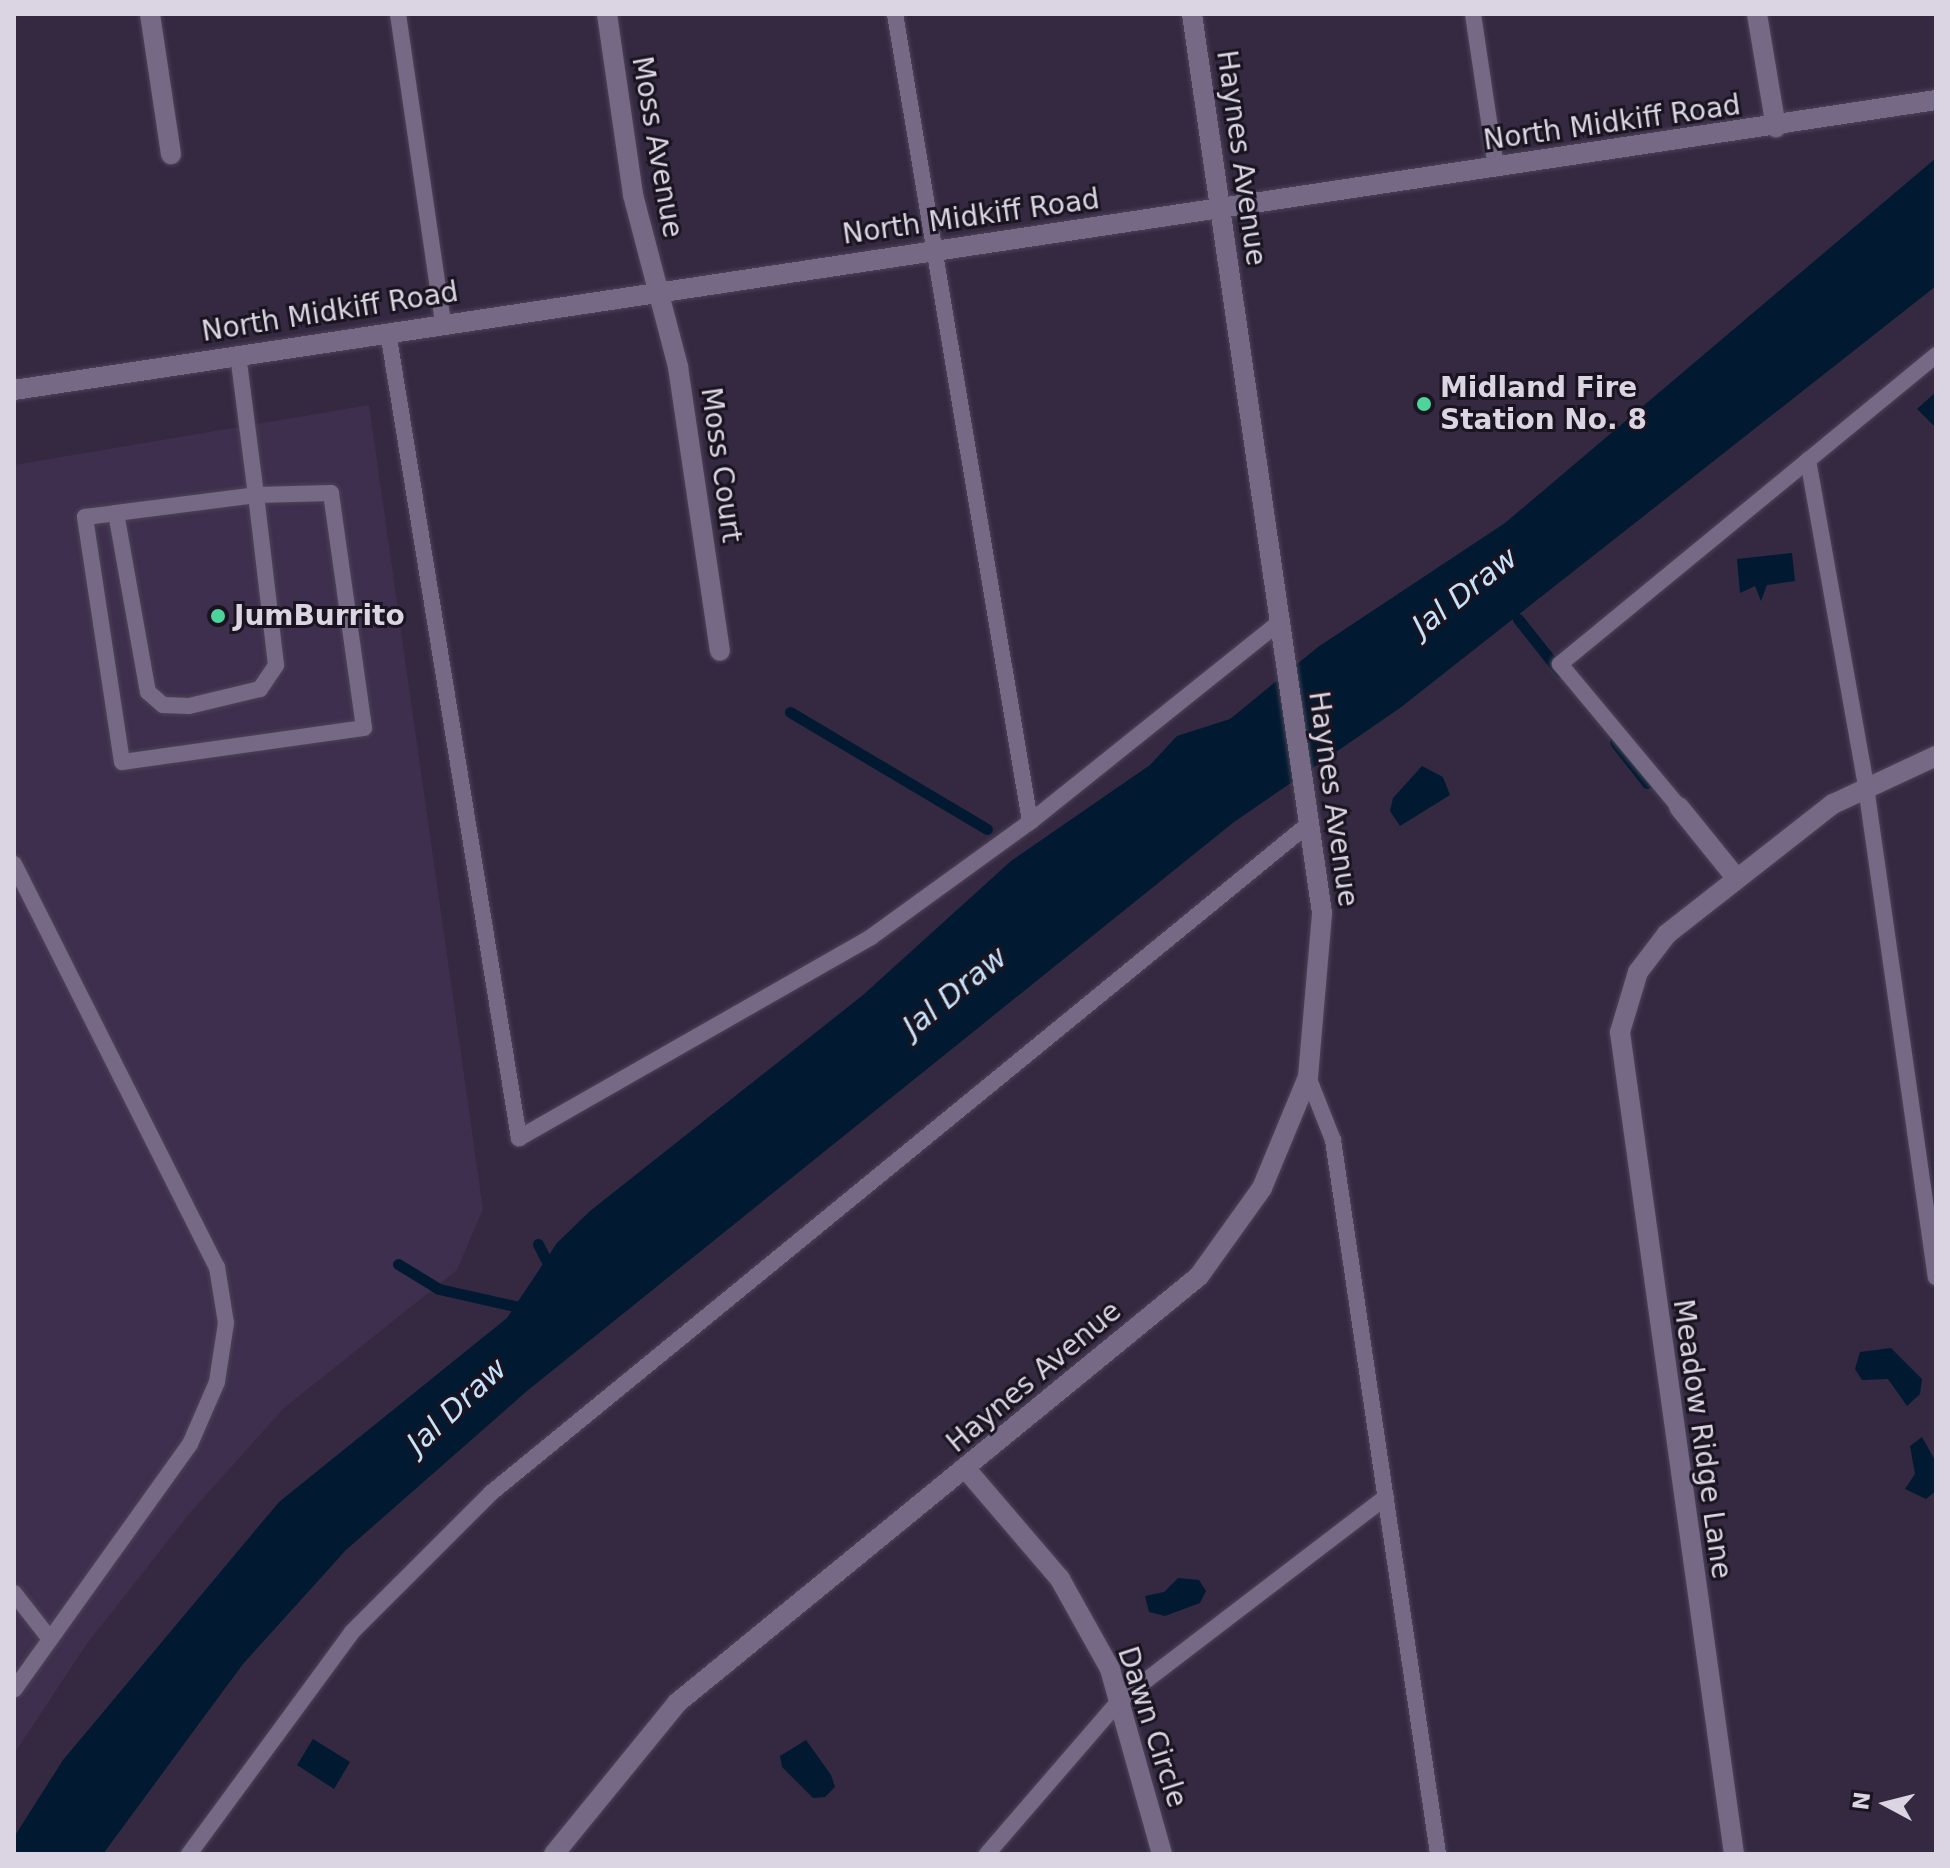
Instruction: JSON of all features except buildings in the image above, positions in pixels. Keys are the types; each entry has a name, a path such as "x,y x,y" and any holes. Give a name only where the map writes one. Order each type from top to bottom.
{"street":[{"path":"150,14 171,154"},
{"name":"Moss Avenue","path":"607,14 633,195 656,290"},
{"name":"Haynes Avenue","path":"554,1854 677,1703 1199,1276 1262,1188 1308,1077 1322,913 1192,14"},
{"path":"1757,14 1776,127"},
{"name":"North Midkiff Road","path":"14,390 656,290 1776,127 1936,100"},
{"name":"Moss Court","path":"656,290 678,367 720,651"},
{"path":"1679,807 1737,879 1866,787 1936,756"},
{"name":"Meadow Ridge Lane","path":"1734,1854 1620,1032 1647,959 1667,934 1737,879"},
{"name":"Dawn Circle","path":"966,1469 1060,1579 1110,1669 1162,1854"}],"lane":[{"path":"398,14 443,323"},
{"path":"895,14 931,252 1030,822"},
{"path":"1473,14 1496,168"},
{"path":"388,332 519,1138 871,937 1030,822 1280,622"},
{"path":"116,513 148,692 163,705 189,706 260,689 276,665 238,355"},
{"path":"1679,807 1560,664 1936,355"},
{"path":"1808,460 1866,787 1936,1277"},
{"path":"331,493 364,728 122,762 85,517 256,495 331,493"},
{"path":"189,1854 352,1632 491,1493 1308,812"},
{"path":"14,864 217,1267 226,1323 217,1382 190,1444 14,1690"},
{"path":"1308,1077 1333,1140 1438,1854"},
{"path":"987,1854 1119,1701 1386,1497"},
{"path":"14,1593 50,1639"}],"shaded area":[{"path":"369,405 483,1209 457,1270 284,1408 189,1514 86,1645 14,1754 14,465"}],"water":[{"name":"Jal Draw","path":"1936,158 1936,286 1400,708 1234,822 527,1391 346,1550 243,1664 103,1854 14,1854 14,1837 63,1760 279,1502 507,1318 557,1243 590,1211 863,995 1011,861 1150,765 1177,736 1230,719 1318,647 1505,523"},
{"path":"1936,392 1936,428 1917,409"},
{"path":"1792,553 1795,581 1767,585 1761,601 1755,586 1740,593 1737,559"},
{"path":"1422,766 1443,777 1450,795 1400,826 1390,811 1393,798"},
{"path":"1891,1348 1922,1379 1920,1394 1907,1406 1888,1379 1862,1380 1855,1369 1860,1352"},
{"path":"1922,1437 1936,1462 1936,1491 1926,1499 1905,1489 1915,1474 1910,1446"},
{"path":"1178,1578 1199,1580 1206,1591 1200,1603 1165,1616 1149,1612 1145,1596 1164,1592"},
{"path":"313,1739 350,1762 334,1789 297,1765"},
{"path":"806,1740 831,1775 835,1787 825,1797 813,1798 782,1767 780,1756"}],"waterway":[{"path":"1518,619 1560,672"},
{"path":"790,712 987,829"},
{"path":"1615,742 1647,783"},
{"path":"538,1244 552,1272"},
{"path":"398,1264 439,1289 528,1309"}],"place":[{"name":"Midland Fire Station No. 8","path":"1424,404"},
{"name":"JumBurrito","path":"218,616"}]}
